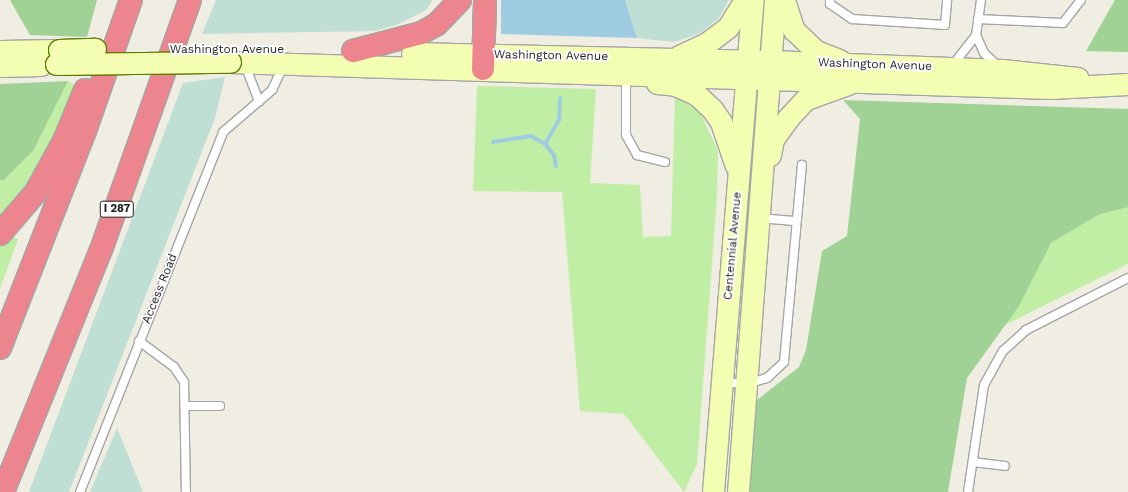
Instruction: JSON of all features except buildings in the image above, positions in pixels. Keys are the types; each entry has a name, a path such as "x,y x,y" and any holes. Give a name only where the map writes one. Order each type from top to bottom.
{"highway":[{"path":"0,348 118,38 131,0"},
{"name":"I 287","path":"3,492 102,250 182,27 190,0"},
{"path":"182,27 201,0"},
{"path":"353,52 421,33 437,24 460,0"},
{"path":"483,62 485,0"},
{"path":"0,234 36,192 65,140 88,81 118,38"}],"main road":[{"path":"672,59 707,43 728,27 745,0"},
{"name":"Centennial Avenue","path":"712,492 753,0"},
{"name":"Centennial Avenue","path":"738,492 748,384 775,0"},
{"path":"784,0 794,30 816,51 856,72"},
{"path":"0,39 34,51"},
{"name":"Washington Avenue","path":"0,51 34,51 58,57"},
{"name":"Washington Avenue","path":"0,66 58,57 235,58 353,52 483,62 590,73 747,68 856,72 1051,88 1100,83 1128,84"},
{"name":"Washington Avenue","path":"235,58 285,63 672,59 747,68"},
{"name":"Washington Avenue","path":"856,72 950,68 1002,70 1050,73 1100,83"},
{"path":"761,192 774,139 788,118 806,99 856,72"},
{"path":"590,73 676,85 697,95 721,122 739,175"}],"lane":[{"path":"830,0 830,4 852,19 945,25 947,0"},
{"path":"981,0 976,35 984,53 1002,70"},
{"path":"978,19 1063,24 1081,0"},
{"path":"950,68 976,35"},
{"path":"235,58 259,101"},
{"name":"Access Road","path":"80,492 223,132 272,90 285,63"},
{"path":"626,78 626,135 637,155 665,162"},
{"path":"722,382 748,384 767,378 784,362 802,166"},
{"path":"760,218 796,222"},
{"path":"968,492 984,385 1003,351 1026,330 1128,278"},
{"path":"139,341 180,374 186,406 186,492"},
{"path":"186,406 220,406"},
{"path":"973,462 1006,466"}],"green space":[{"path":"10,0 97,0 87,37 30,35"},
{"path":"1115,0 1128,0 1128,52 1086,51"},
{"path":"68,81 74,85 48,154 31,185 0,221 0,179 3,181 33,151"},
{"path":"68,81 33,151 3,181 0,179 0,84"},
{"path":"477,86 596,89 590,183 640,185 643,237 671,236 675,94 701,114 718,151 717,197 697,464 684,492 624,414 580,411 562,192 473,191"},
{"path":"843,100 1128,109 1128,207 1098,215 1051,243 1019,306 967,378 948,492 749,492 757,400 799,367 806,350 822,251 847,236 860,119"},
{"path":"1128,207 1128,264 1005,325 1051,243 1098,215"},
{"path":"12,236 18,239 0,289 0,244"}],"shaded area":[{"path":"216,0 433,0 426,10 399,24 374,31 202,34"},
{"path":"501,0 625,0 637,38 501,34"},
{"path":"625,0 729,0 719,18 699,34 673,42 637,38"},
{"path":"225,77 215,118 69,492 29,492 183,83"},
{"path":"117,428 143,492 90,492"}],"waterway":[{"path":"556,166 554,155 545,144 559,120 560,98"},
{"path":"493,142 531,136 545,144"}]}
